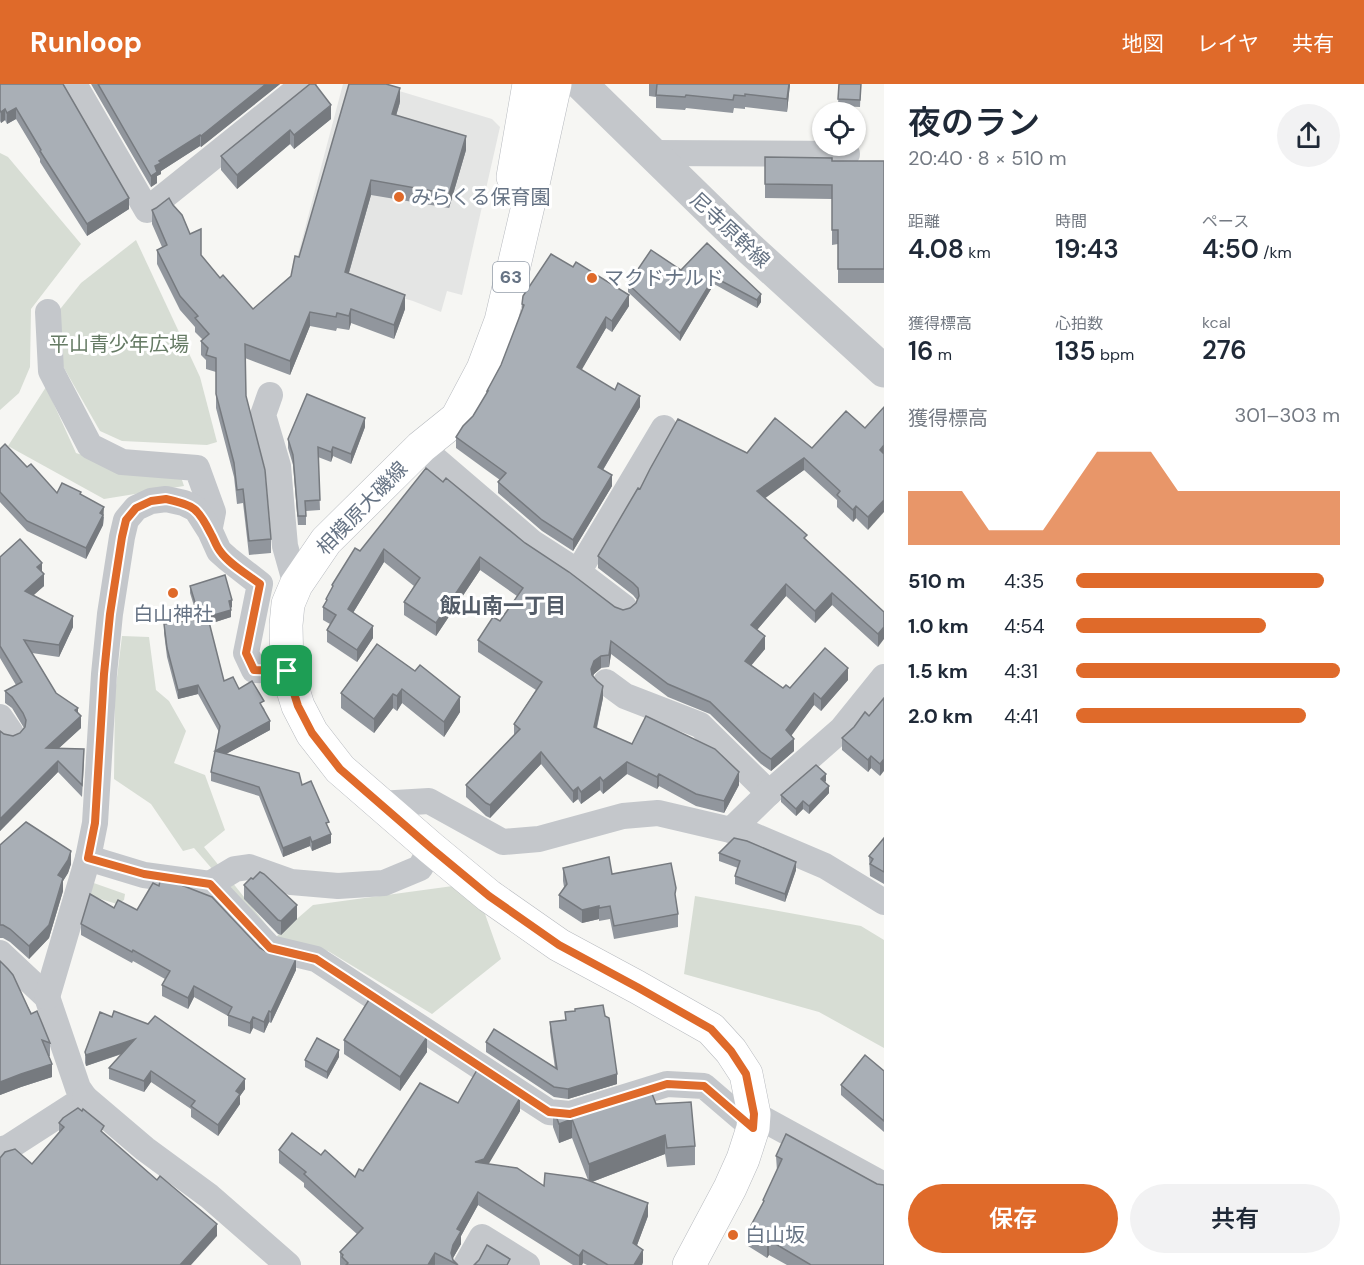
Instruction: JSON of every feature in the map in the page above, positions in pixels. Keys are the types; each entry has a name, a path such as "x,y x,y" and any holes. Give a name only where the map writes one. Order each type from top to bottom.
{"main road":[{"name":"相模原大磯線","path":"421,447 452,387 484,304 501,246 529,84"},
{"name":"相模原大磯線","path":"555,84 501,321 483,369 457,418 421,447 326,541 296,585 288,604 287,671 298,706 312,733 340,769 379,804 489,896 559,945 711,1029 731,1051 746,1074 753,1121 743,1159 689,1265"}],"street":[{"path":"74,84 147,210 304,84"},
{"name":"尼寺原幹線","path":"581,84 748,247 884,371"},
{"path":"652,153 812,154"},
{"path":"48,312 51,371 90,446 122,462 197,468 213,512 210,531"},
{"path":"259,409 278,466 285,546 296,585"},
{"path":"578,572 664,428"},
{"path":"421,447 533,543 578,572 624,607"},
{"path":"47,997 88,858 95,823 110,614 126,520 136,508 151,501 166,499 184,503 196,509 219,551 260,584 246,653 254,670 287,671"},
{"path":"731,830 842,729 884,676"},
{"path":"616,697 700,725 770,793"},
{"path":"379,804 429,801 503,842 539,839 623,816 658,813 752,835 825,866 884,902"},
{"path":"210,884 235,869 249,867 291,882 338,886 384,883 420,868 431,848"},
{"path":"88,858 144,874 210,884 270,948 316,959 549,1112 570,1114 667,1084 704,1086 753,1121 884,1185"},
{"path":"0,953 47,997 78,1088 85,1098 145,1149 209,1196 288,1265"},
{"path":"0,1150 9,1147 85,1098"},
{"path":"466,1265 483,1237 527,1265"}],"shaded area":[{"name":"みらくる保育園","path":"343,84 376,84 492,119 500,127 462,295 447,291 441,312 413,301 295,266"}],"green space":[{"path":"0,153 8,157 81,244 31,309 30,367 19,393 0,410"},
{"name":"平山青少年広場","path":"136,240 200,377 217,442 207,445 122,441 100,431 60,361 57,313 81,283"},
{"path":"46,387 76,453 120,467 179,471 184,486 104,499 8,446"},
{"path":"122,636 149,637 156,690 169,701 186,731 174,763 205,775 225,830 204,847 276,937 313,905 453,886 485,914 501,959 432,1014 328,951 276,943 194,848 183,851 151,804 114,779 115,694"},
{"path":"88,881 125,894 124,900 117,904 84,894"},
{"path":"695,896 861,926 884,940 884,1048 819,1012 684,974"}],"building":[{"path":"0,84 63,84 129,198 87,224 40,151 16,108 7,113 5,109 1,112"},
{"path":"98,84 266,84 201,136 159,161 161,163 155,166 157,172 151,176"},
{"path":"310,84 315,84 331,105 294,135 290,130 237,175 221,156"},
{"path":"349,84 386,84 400,88 392,114 466,136 449,194 371,180 345,272 405,295 394,325 351,309 349,316 337,313 336,317 310,312 290,361 245,344 246,396 265,470 271,539 249,541 243,489 237,490 234,463 216,394 216,358 206,355 208,348 201,341 209,334 195,318 198,316 180,296 157,250 167,245 152,210 169,198 182,215 190,234 201,229 201,255 220,278 223,275 253,309 291,276 295,256 299,257"},
{"path":"657,84 789,84 787,99 745,94 745,96 734,95 733,100 686,95 685,97 656,95"},
{"path":"839,84 861,84 860,100 838,99"},
{"path":"765,157 884,161 884,269 838,269 838,230 832,230 832,185 765,184"},
{"path":"707,243 761,294 757,300 714,277 680,333 628,284 651,250 681,270"},
{"path":"551,254 573,267 576,262 629,295 612,321 606,317 577,367 615,390 618,383 640,396 598,467 612,475 573,540 542,520 498,482 506,473 456,437 473,416 488,391 501,365 524,305 522,304 523,296"},
{"path":"307,394 365,418 351,454 333,447 331,452 318,447 320,500 305,501 306,516 298,516 293,455 288,439"},
{"path":"884,407 884,445 880,450 884,454 884,500 868,517 856,506 853,510 837,495 840,491 804,458 757,491 807,535 804,538 884,612 884,627 878,634 832,593 815,611 786,584 751,625 765,636 745,661 783,688 786,685 790,688 825,648 848,668 821,699 814,693 786,730 794,739 771,759 710,702 668,684 611,641 609,655 601,656 594,661 591,669 592,675 603,686 594,727 632,744 646,716 715,749 739,772 724,801 696,794 659,774 657,777 627,762 603,781 600,777 581,792 578,787 573,791 541,752 490,805 466,785 520,729 514,724 542,682 478,640 493,617 500,621 523,588 480,557 436,623 404,602 420,578 384,549 348,609 373,626 357,650 327,630 336,615 323,607 332,585 355,548 360,551 426,468 443,482 446,478 525,543 569,572 615,607 623,610 636,603 639,596 638,588 598,556 638,488 640,489 678,419 747,453 775,418 812,448 846,411 865,428"},
{"path":"5,444 27,467 31,464 57,493 62,483 104,507 100,513 103,515 86,548 27,521 0,492 0,449"},
{"path":"20,539 42,563 37,567 44,574 25,591 73,616 59,645 24,640 56,693 78,708 75,710 81,716 46,748 84,749 82,785 58,761 0,819 0,731 13,736 25,727 26,720 12,697 5,691 22,682 0,646 0,557"},
{"name":"白山神社","path":"225,575 232,600 229,601 231,610 200,619 190,586"},
{"path":"208,618 224,681 233,677 239,689 252,681 264,701 260,703 270,721 215,751 220,726 198,685 178,690 167,648 164,624"},
{"path":"377,644 415,671 420,665 460,697 444,722 402,689 397,696 393,694 374,719 341,693"},
{"path":"884,698 884,759 880,764 871,756 868,760 842,738 865,712 869,716"},
{"path":"215,751 299,773 302,785 311,781 329,822 326,823 331,834 312,842 310,837 283,848 259,787 211,772"},
{"path":"816,765 826,774 821,779 829,786 809,806 803,801 796,809 781,795"},
{"path":"26,822 71,851 58,875 63,878 49,925 29,946 10,929 0,925 0,845"},
{"path":"734,838 747,841 796,862 785,894 735,876 740,861 719,853"},
{"path":"884,838 884,872 870,864 873,859 869,856"},
{"path":"609,857 612,874 671,863 678,914 614,926 610,906 582,910 559,895 567,884 563,868"},
{"path":"260,872 297,905 281,921 244,885"},
{"path":"160,881 176,883 212,897 260,948 296,959 264,1022 253,1017 250,1023 228,1015 232,1007 194,986 188,998 162,985 170,971 81,924 90,894 114,908 118,900 137,910 153,883 159,886"},
{"path":"0,961 13,975 31,1014 37,1011 50,1043 42,1040 52,1064 0,1082"},
{"path":"370,998 427,1037 400,1077 344,1040"},
{"path":"603,1005 605,1016 609,1018 617,1074 568,1089 554,1087 486,1042 494,1029 557,1069 550,1022 566,1020 565,1012"},
{"path":"114,1011 148,1024 155,1016 245,1079 236,1091 240,1094 218,1125 191,1106 195,1101 151,1071 144,1081 109,1068 135,1039 86,1055 85,1052 100,1012 112,1017"},
{"path":"317,1038 339,1050 327,1072 305,1060"},
{"path":"865,1055 884,1071 884,1121 841,1085"},
{"path":"477,1070 520,1098 484,1159 475,1162 517,1168 544,1186 545,1173 582,1178 648,1203 633,1243 643,1250 634,1265 608,1265 583,1250 579,1256 478,1192 457,1229 461,1231 451,1253 458,1265 435,1253 428,1265 346,1265 348,1263 340,1252 363,1228 304,1174 306,1172 279,1150 292,1133 321,1155 325,1150 355,1177 359,1169 363,1171 420,1083 458,1103"},
{"path":"649,1086 656,1104 691,1102 695,1146 667,1148 665,1135 589,1164 572,1119 559,1124 553,1108 574,1109"},
{"path":"78,1108 82,1111 83,1109 104,1126 101,1131 157,1180 160,1176 217,1224 180,1265 0,1265 0,1158 5,1152 15,1149 32,1164 64,1127 59,1123 63,1118"},
{"path":"786,1134 877,1184 884,1185 884,1265 811,1265 769,1240 767,1244 748,1231 782,1159 776,1156"},
{"path":"487,1245 510,1259 507,1265 474,1265"}],"place":[{"name":"みらくる保育園","path":"399,197"},
{"name":"マクドナルド","path":"592,278"},
{"name":"白山神社","path":"173,593"},
{"name":"白山坂","path":"733,1235"}],"district":[{"name":"飯山南一丁目","path":"503,606"}],"route":[{"path":"166,499 184,503 196,509 219,551 260,584 246,653 254,670 287,671 298,706 312,733 340,769 431,848 489,896 559,945 711,1029 731,1051 746,1074 754,1114 753,1128 704,1086 667,1084 570,1114 549,1112 316,959 270,948 210,884 144,874 88,858 95,823 110,614 126,520 136,508 151,501 166,499"}]}
